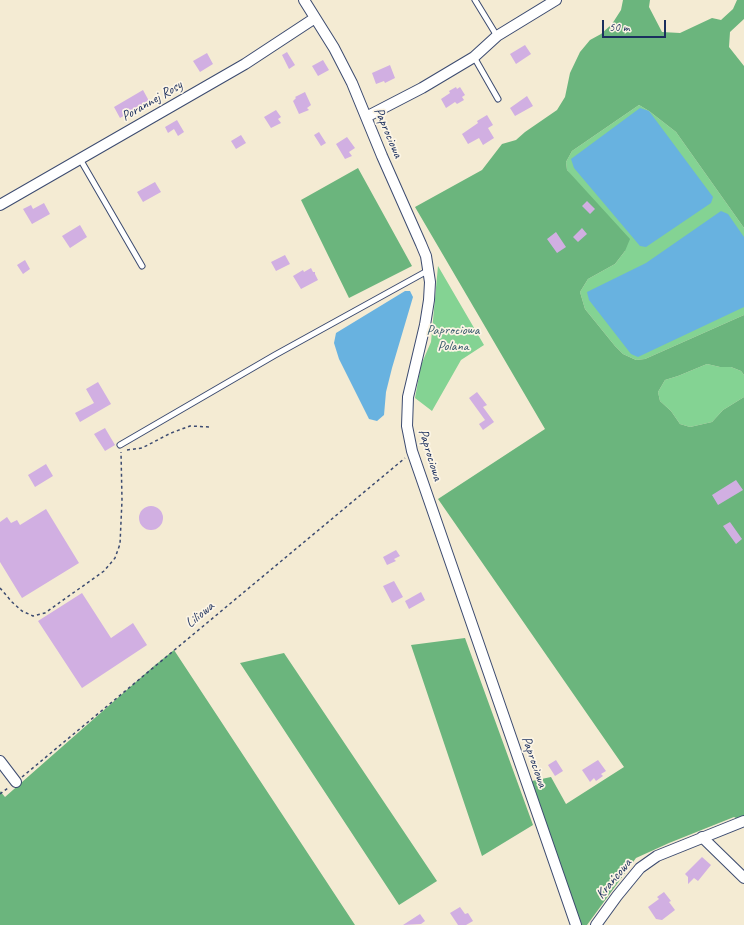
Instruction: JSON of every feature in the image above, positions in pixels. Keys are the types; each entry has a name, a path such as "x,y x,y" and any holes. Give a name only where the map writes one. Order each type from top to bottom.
{"street":[{"name":"Paprociowa","path":"304,0 334,48 352,84 421,244 429,270 430,282 427,312 408,397 406,426 412,451 576,925"},
{"path":"366,117 422,88 474,57 497,36 556,0"},
{"name":"Porannej Rosy","path":"0,205 245,64 315,18"},
{"path":"0,761 16,782"},
{"name":"Krańcowa","path":"596,925 640,868 657,856 744,821"},
{"path":"702,837 744,878"}],"lane":[{"path":"475,0 497,36"},
{"path":"474,57 498,99"},
{"path":"80,159 142,266"},
{"path":"120,445 275,355 429,270"}],"path":[{"path":"0,588 22,611 33,616 45,613 85,586 104,571 115,558 120,544 122,500 121,450 142,448 171,433 190,426 210,427"},
{"name":"Liliowa","path":"0,794 412,451"}],"green space":[{"path":"623,0 650,0 649,7 662,32 680,33 712,18 721,20 733,9 737,0 744,0 744,19 730,32 729,47 744,66 744,228 676,132 639,105 572,151 566,162 567,170 630,239 625,251 615,264 588,279 580,292 585,309 623,354 636,360 645,359 744,315 744,375 741,371 731,367 720,367 707,364 665,380 658,392 660,401 671,411 680,424 690,427 712,422 723,410 744,397 744,822 734,817 636,858 587,925 581,925 532,781 551,777 566,804 624,767 438,499 545,429 415,207 482,170 502,144 516,140 557,110 565,97 570,73 580,52 590,40 601,34 612,24 621,10"},
{"path":"639,105 676,132 744,228 744,315 645,359 636,360 623,354 615,346 585,309 580,292 588,279 615,264 625,251 567,170 566,162 572,151"},
{"path":"358,168 412,266 349,298 301,200"},
{"name":"Paprociowa Polana","path":"438,266 484,345 461,360 432,411 415,398 421,365 431,342"},
{"path":"707,364 720,367 731,367 741,371 744,375 744,397 723,410 712,422 690,427 680,424 671,411 660,401 658,392 665,380"},
{"path":"465,638 533,825 482,856 411,645"},
{"path":"174,650 355,925 0,925 0,791 5,797"},
{"path":"284,653 437,881 399,905 240,663"}],"water":[{"path":"640,108 649,111 713,197 711,203 646,247 640,246 574,168 571,159"},
{"path":"721,211 728,214 744,237 744,307 638,357 631,354 589,300 587,292 646,263"},
{"path":"405,291 410,291 413,297 386,392 384,415 377,421 369,419 339,359 334,343 336,333"}],"building":[{"path":"525,45 531,54 516,64 510,54"},
{"path":"287,52 295,65 289,69 282,55"},
{"path":"207,53 213,64 200,72 193,61"},
{"path":"323,60 329,70 318,76 312,66"},
{"path":"390,65 395,78 385,83 384,81 376,84 372,73"},
{"path":"456,87 457,89 460,87 465,95 462,97 464,100 457,104 455,102 446,108 441,99 450,93 449,91"},
{"path":"143,90 149,101 120,118 114,107"},
{"path":"305,92 311,105 307,108 309,110 299,114 293,101 296,98 295,97"},
{"path":"527,96 533,106 515,116 510,108"},
{"path":"276,110 281,117 278,119 281,123 271,128 264,117"},
{"path":"487,115 493,125 488,128 494,138 483,145 479,138 468,144 462,134 478,123 477,121"},
{"path":"177,120 184,132 178,136 174,129 168,133 165,127"},
{"path":"319,132 326,143 321,146 314,135"},
{"path":"241,135 246,143 236,149 231,141"},
{"path":"347,137 355,148 349,152 352,156 345,159 336,144"},
{"path":"155,182 161,192 143,202 137,192"},
{"path":"587,201 595,209 590,214 582,206"},
{"path":"44,203 50,214 32,224 23,209 31,205 33,209"},
{"path":"80,225 87,237 70,248 62,236"},
{"path":"582,228 587,234 578,242 573,237"},
{"path":"556,232 566,247 557,253 547,239"},
{"path":"285,255 290,264 276,271 271,262"},
{"path":"25,260 30,269 23,274 17,265"},
{"path":"311,268 313,272 315,272 318,280 301,289 293,276 303,270 304,272"},
{"path":"98,382 111,404 80,422 75,413 94,403 86,389"},
{"path":"477,392 487,405 483,407 494,422 483,430 479,424 485,420 469,398"},
{"path":"105,428 115,445 105,451 94,434"},
{"path":"46,464 53,476 35,487 28,475"},
{"path":"736,480 743,490 718,505 712,495"},
{"path":"151,506 159,510 163,518 159,526 151,530 143,526 139,518 143,510"},
{"path":"46,509 79,563 22,598 0,562 0,522 7,517 11,523 17,520 20,525"},
{"path":"730,522 742,539 736,544 723,526"},
{"path":"396,550 400,556 394,559 396,561 387,565 383,557"},
{"path":"394,581 403,597 392,603 383,586"},
{"path":"421,592 425,600 409,609 405,601"},
{"path":"82,593 111,638 133,623 147,645 82,688 38,621"},
{"path":"556,760 563,771 555,776 548,765"},
{"path":"598,760 606,771 601,774 603,776 596,781 594,778 590,782 582,770"},
{"path":"702,857 711,865 698,881 694,878 688,884 688,877 685,874"},
{"path":"664,892 671,901 669,902 675,910 662,920 656,919 648,907 659,899 657,897"},
{"path":"460,907 465,914 468,913 473,921 466,925 458,925 450,913"},
{"path":"420,914 425,921 421,924 403,925"}]}
